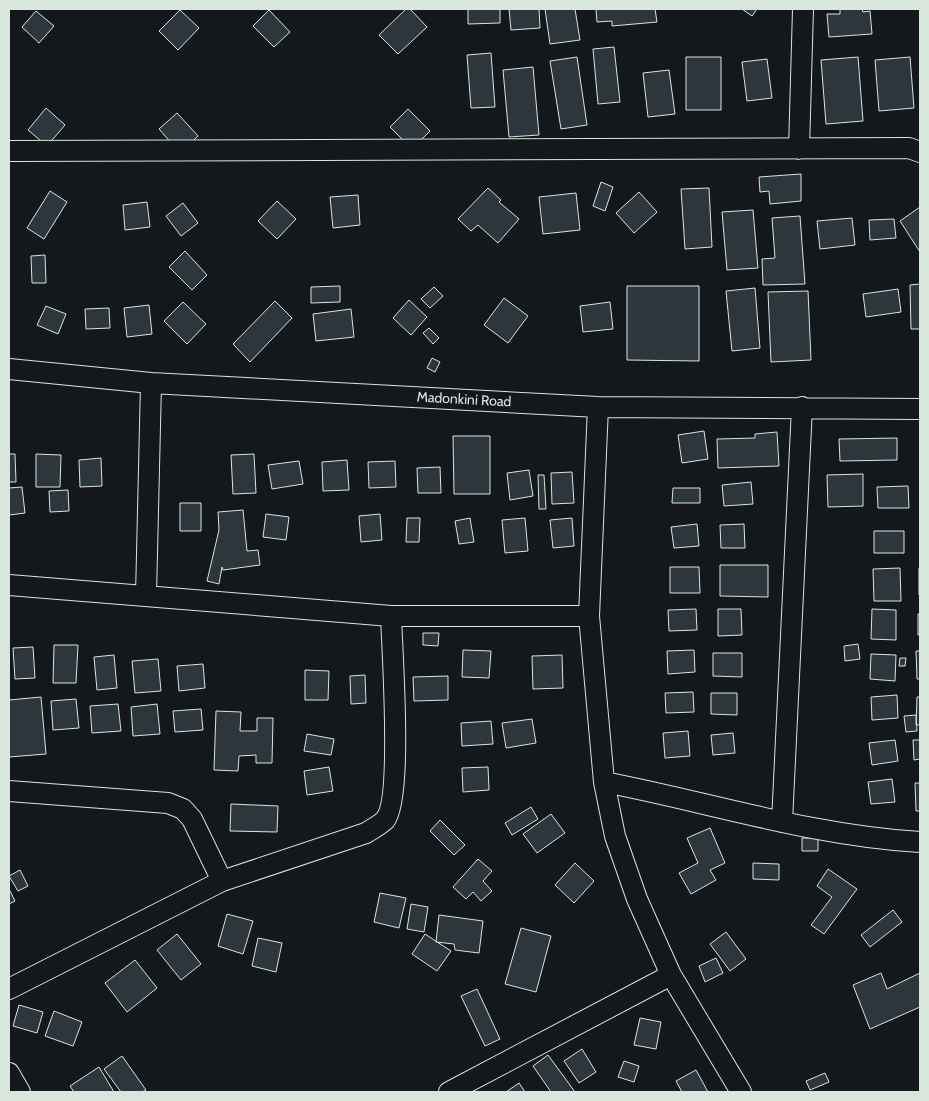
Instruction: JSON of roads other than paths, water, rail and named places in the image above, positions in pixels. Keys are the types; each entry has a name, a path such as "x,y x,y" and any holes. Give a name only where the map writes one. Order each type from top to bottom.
{"street":[{"path":"799,149 803,9"},
{"path":"9,151 909,148 920,152"},
{"name":"Madonkini Road","path":"9,369 151,383 598,406 920,409"},
{"path":"146,596 151,383"},
{"path":"598,406 589,616 604,782 615,836 637,899 671,975 741,1092"},
{"path":"782,822 802,407"},
{"path":"9,585 391,616 589,616"},
{"path":"9,989 222,881 366,833 386,819 393,794 395,752 391,616"},
{"path":"604,782 782,822 876,840 920,842"},
{"path":"9,791 168,803 183,808 192,819 222,881"},
{"path":"450,1092 671,975"},
{"path":"9,1073 20,1092"}]}
